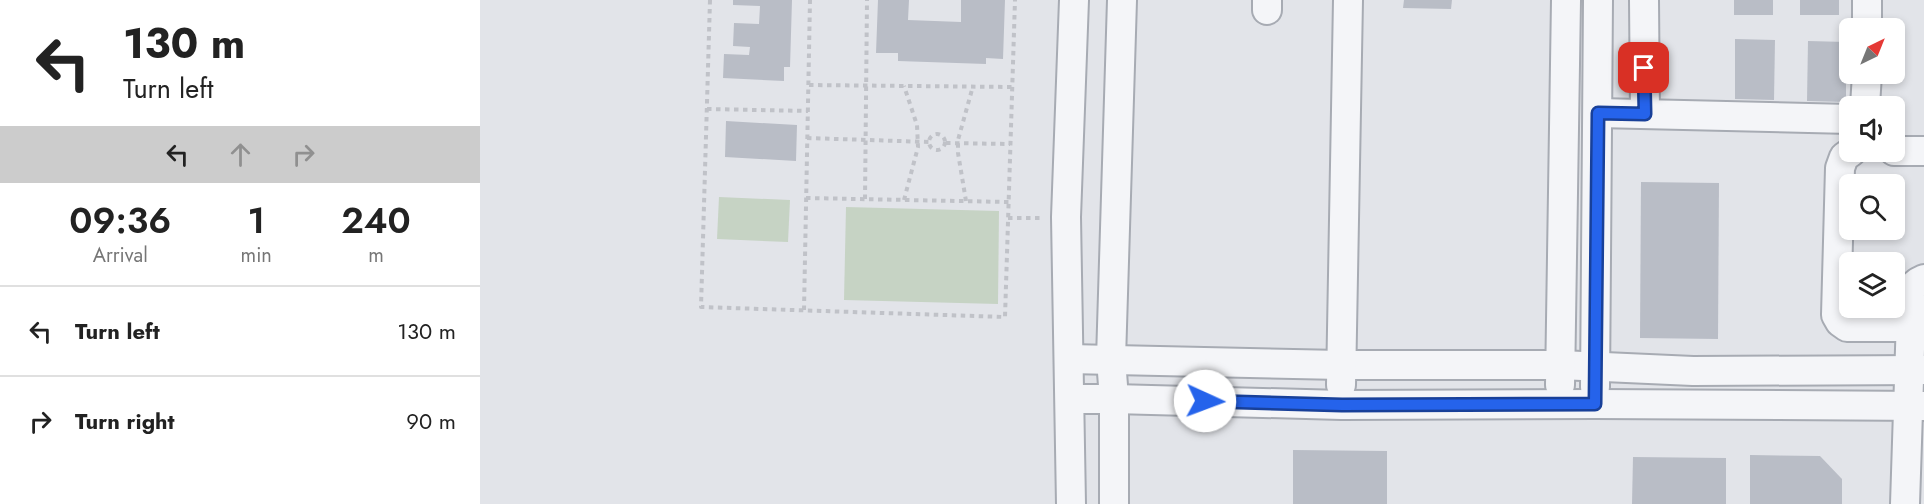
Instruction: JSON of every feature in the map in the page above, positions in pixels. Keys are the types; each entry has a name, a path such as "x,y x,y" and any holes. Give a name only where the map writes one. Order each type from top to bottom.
{"street":[{"path":"1071,504 1071,399 1066,217 1074,0"},
{"path":"1114,504 1114,399 1111,359 1122,0"},
{"path":"1342,405 1348,0"},
{"path":"1560,404 1566,0"},
{"path":"1595,404 1598,0"},
{"path":"1644,0 1645,114"},
{"path":"1867,0 1867,18"},
{"path":"1598,113 1839,119"},
{"path":"1905,151 1924,151"},
{"path":"1842,162 1840,168 1836,315 1847,327 1911,327"},
{"path":"1905,504 1916,406 1917,370 1911,327 1912,287 1924,279"},
{"path":"1069,359 1341,365 1560,365 1693,371 1917,370"},
{"path":"1071,399 1342,405 1916,406"}],"path":[{"path":"710,0 701,307 1005,317 1015,0"},
{"path":"804,310 810,0"},
{"path":"865,199 867,0"},
{"path":"808,85 1012,87"},
{"path":"904,86 917,125 918,142 916,158 904,200"},
{"path":"966,201 958,143 959,131 973,86"},
{"path":"707,109 808,111"},
{"path":"938,134 944,137 946,143 943,149 936,151 931,148 929,142 932,136 938,134"},
{"path":"807,138 929,142"},
{"path":"946,143 1010,144"},
{"path":"806,198 1009,202"},
{"path":"1008,218 1066,217"}],"green space":[{"path":"719,197 790,200 788,242 717,239"},
{"path":"846,207 999,211 998,304 844,300"}],"building":[{"path":"733,0 792,0 790,67 784,67 784,81 723,78 724,54 749,55 750,47 733,46 734,23 759,24 760,6 733,5"},
{"path":"878,0 909,0 908,20 961,22 961,0 1005,0 1003,59 986,58 986,64 898,61 898,53 876,53"},
{"path":"1404,0 1452,0 1451,9 1403,8"},
{"path":"1734,0 1773,0 1773,15 1734,15"},
{"path":"1800,0 1839,0 1839,15 1800,15"},
{"path":"1735,39 1775,40 1774,100 1735,99"},
{"path":"1808,41 1839,42 1839,84 1846,84 1846,96 1839,96 1839,102 1807,101"},
{"path":"726,121 797,125 796,161 725,157"},
{"path":"1641,182 1719,183 1718,339 1640,338"},
{"path":"1293,450 1387,451 1387,504 1293,504"},
{"path":"1750,455 1820,456 1842,479 1842,504 1750,504"},
{"path":"1633,457 1726,458 1726,504 1632,504"}],"route":[{"path":"1205,401 1342,405 1595,404 1598,113 1645,114 1644,68"}]}
